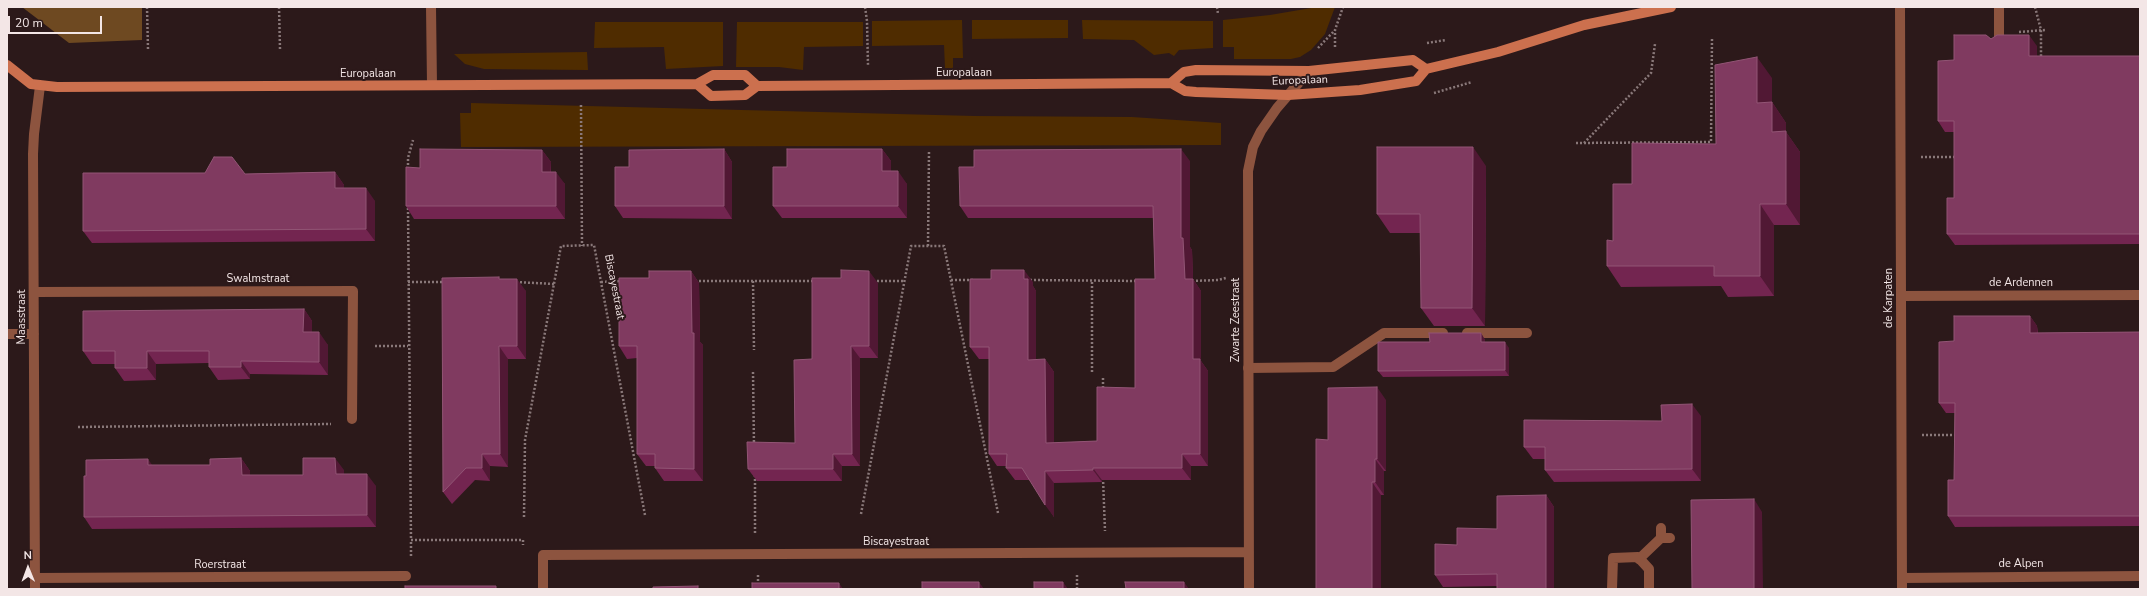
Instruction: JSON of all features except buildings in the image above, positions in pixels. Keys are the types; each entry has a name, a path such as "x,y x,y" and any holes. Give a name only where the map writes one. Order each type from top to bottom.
{"street":[{"path":"432,7 432,85"},
{"name":"Europalaan","path":"697,84 711,96 745,95 757,86 1171,83 1185,91 1196,92 1288,94 1360,90 1416,81 1426,69 1498,52 1584,25 1671,7"},
{"name":"de Karpaten","path":"1900,7 1902,589"},
{"path":"1999,7 1999,43"},
{"name":"Europalaan","path":"1171,83 1184,72 1196,70 1309,71 1413,60 1426,69"},
{"path":"7,65 26,80 40,86"},
{"name":"Zwarte Zeestraat","path":"1249,589 1248,171 1251,154 1261,131 1288,94 1309,71"},
{"name":"Europalaan","path":"40,86 68,88 697,84 713,75 745,75 757,86"},
{"name":"Maasstraat","path":"35,589 34,134 40,86"},
{"name":"Swalmstraat","path":"34,292 353,291 352,419"},
{"name":"de Ardennen","path":"1901,296 2140,295"},
{"path":"1248,368 1333,367 1384,333 1527,333"},
{"path":"7,334 34,334"},
{"path":"1639,559 1664,535"},
{"name":"Biscayestraat","path":"543,589 543,555 1249,552"},
{"path":"1612,589 1613,558 1638,557 1649,570 1649,589"},
{"name":"Roerstraat","path":"35,578 406,576"},
{"name":"de Alpen","path":"1902,578 2140,576"}],"path":[{"path":"147,7 148,49"},
{"path":"279,7 280,49"},
{"path":"865,7 868,22 868,69"},
{"path":"1217,7 1218,14"},
{"path":"1336,44 1335,30 1343,7"},
{"path":"2035,7 2041,30 2041,65"},
{"path":"1326,39 1335,30"},
{"path":"1576,143 1711,142 1712,38"},
{"path":"1424,43 1447,40"},
{"path":"1584,143 1651,73 1655,44"},
{"path":"524,516 525,440 561,246 582,246 581,103"},
{"path":"408,174 408,158 413,140"},
{"path":"928,246 929,151"},
{"path":"1918,157 1961,157"},
{"path":"406,576 411,576 408,205"},
{"name":"Biscayestraat","path":"582,246 594,246 645,516"},
{"path":"861,514 911,246 944,246 998,514"},
{"path":"951,280 974,280"},
{"path":"1029,280 1145,281"},
{"path":"1191,281 1218,280"},
{"path":"601,282 622,281"},
{"path":"691,281 822,281"},
{"path":"753,281 754,350"},
{"path":"867,281 904,281"},
{"path":"1092,281 1092,372"},
{"path":"408,282 447,282"},
{"path":"509,282 554,284"},
{"path":"388,346 408,346"},
{"path":"753,372 754,448"},
{"path":"1103,378 1103,394"},
{"path":"78,427 336,424"},
{"path":"1919,435 1962,435"},
{"path":"754,471 755,532"},
{"path":"1103,472 1105,532"},
{"path":"411,540 523,540"},
{"path":"1077,576 1077,589"},
{"path":"758,577 758,589"}],"shaded area":[{"path":"22,7 142,7 142,40 69,43"},
{"path":"1317,7 1335,7 1325,34 1311,50 1300,57 1291,59 1234,59 1234,47 1223,47 1223,20 1270,15"},
{"path":"962,20 963,58 953,58 953,69 945,68 944,45 872,46 872,21"},
{"path":"972,20 1068,20 1068,38 972,39"},
{"path":"1082,20 1213,21 1213,48 1179,50 1174,56 1169,53 1154,55 1134,40 1083,39"},
{"path":"595,22 723,22 723,66 666,69 664,47 594,48"},
{"path":"737,22 863,22 863,46 804,47 803,70 779,67 736,67"},
{"path":"587,52 588,70 484,69 465,64 454,54"},
{"path":"471,103 975,116 1132,117 1221,123 1221,145 461,147 460,113 471,113"}]}
